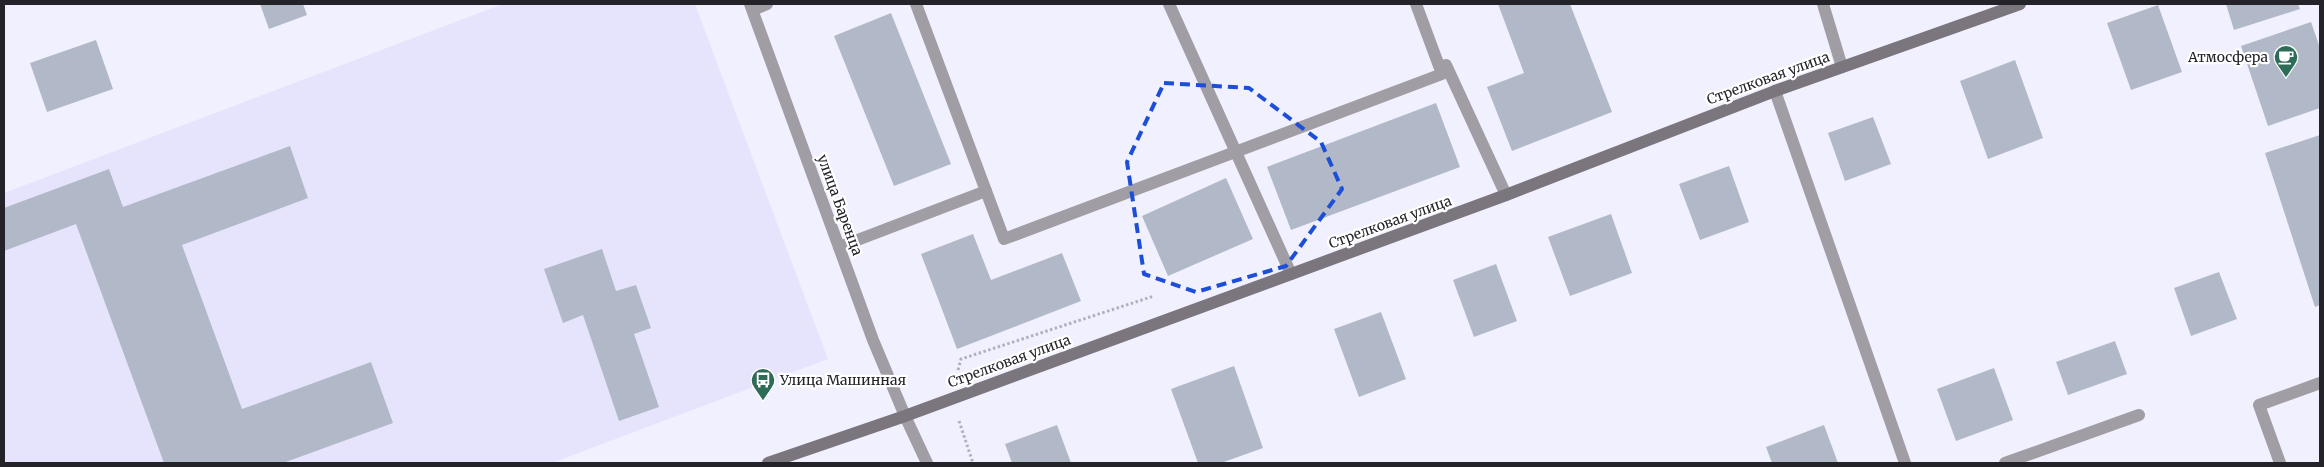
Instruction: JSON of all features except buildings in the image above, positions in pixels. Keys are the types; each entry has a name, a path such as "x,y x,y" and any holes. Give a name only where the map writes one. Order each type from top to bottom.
{"main road":[{"name":"Стрелковая улица","path":"768,463 905,416 1506,195 1775,91 2020,4"}],"street":[{"path":"751,7 767,4"},
{"path":"916,4 1004,239 1442,74 1416,4"},
{"path":"1168,4 1291,274"},
{"path":"1822,4 1842,67"},
{"name":"улица Баренца","path":"751,7 873,340 927,463"},
{"path":"1446,65 1506,195"},
{"path":"1775,91 1905,463"},
{"path":"838,246 986,191"},
{"path":"2280,463 2259,405 2320,383"},
{"path":"2005,463 2139,415"}],"path":[{"path":"951,398 973,463"}],"highlighted area":[{"path":"1164,83 1249,88 1321,142 1342,189 1286,266 1196,292 1144,274 1127,162"}],"shaded area":[{"path":"503,4 695,4 828,359 552,463 4,463 4,193"}],"place":[{"name":"Атмосфера","path":"2286,78"},
{"name":"Улица Машинная","path":"763,401"}]}
